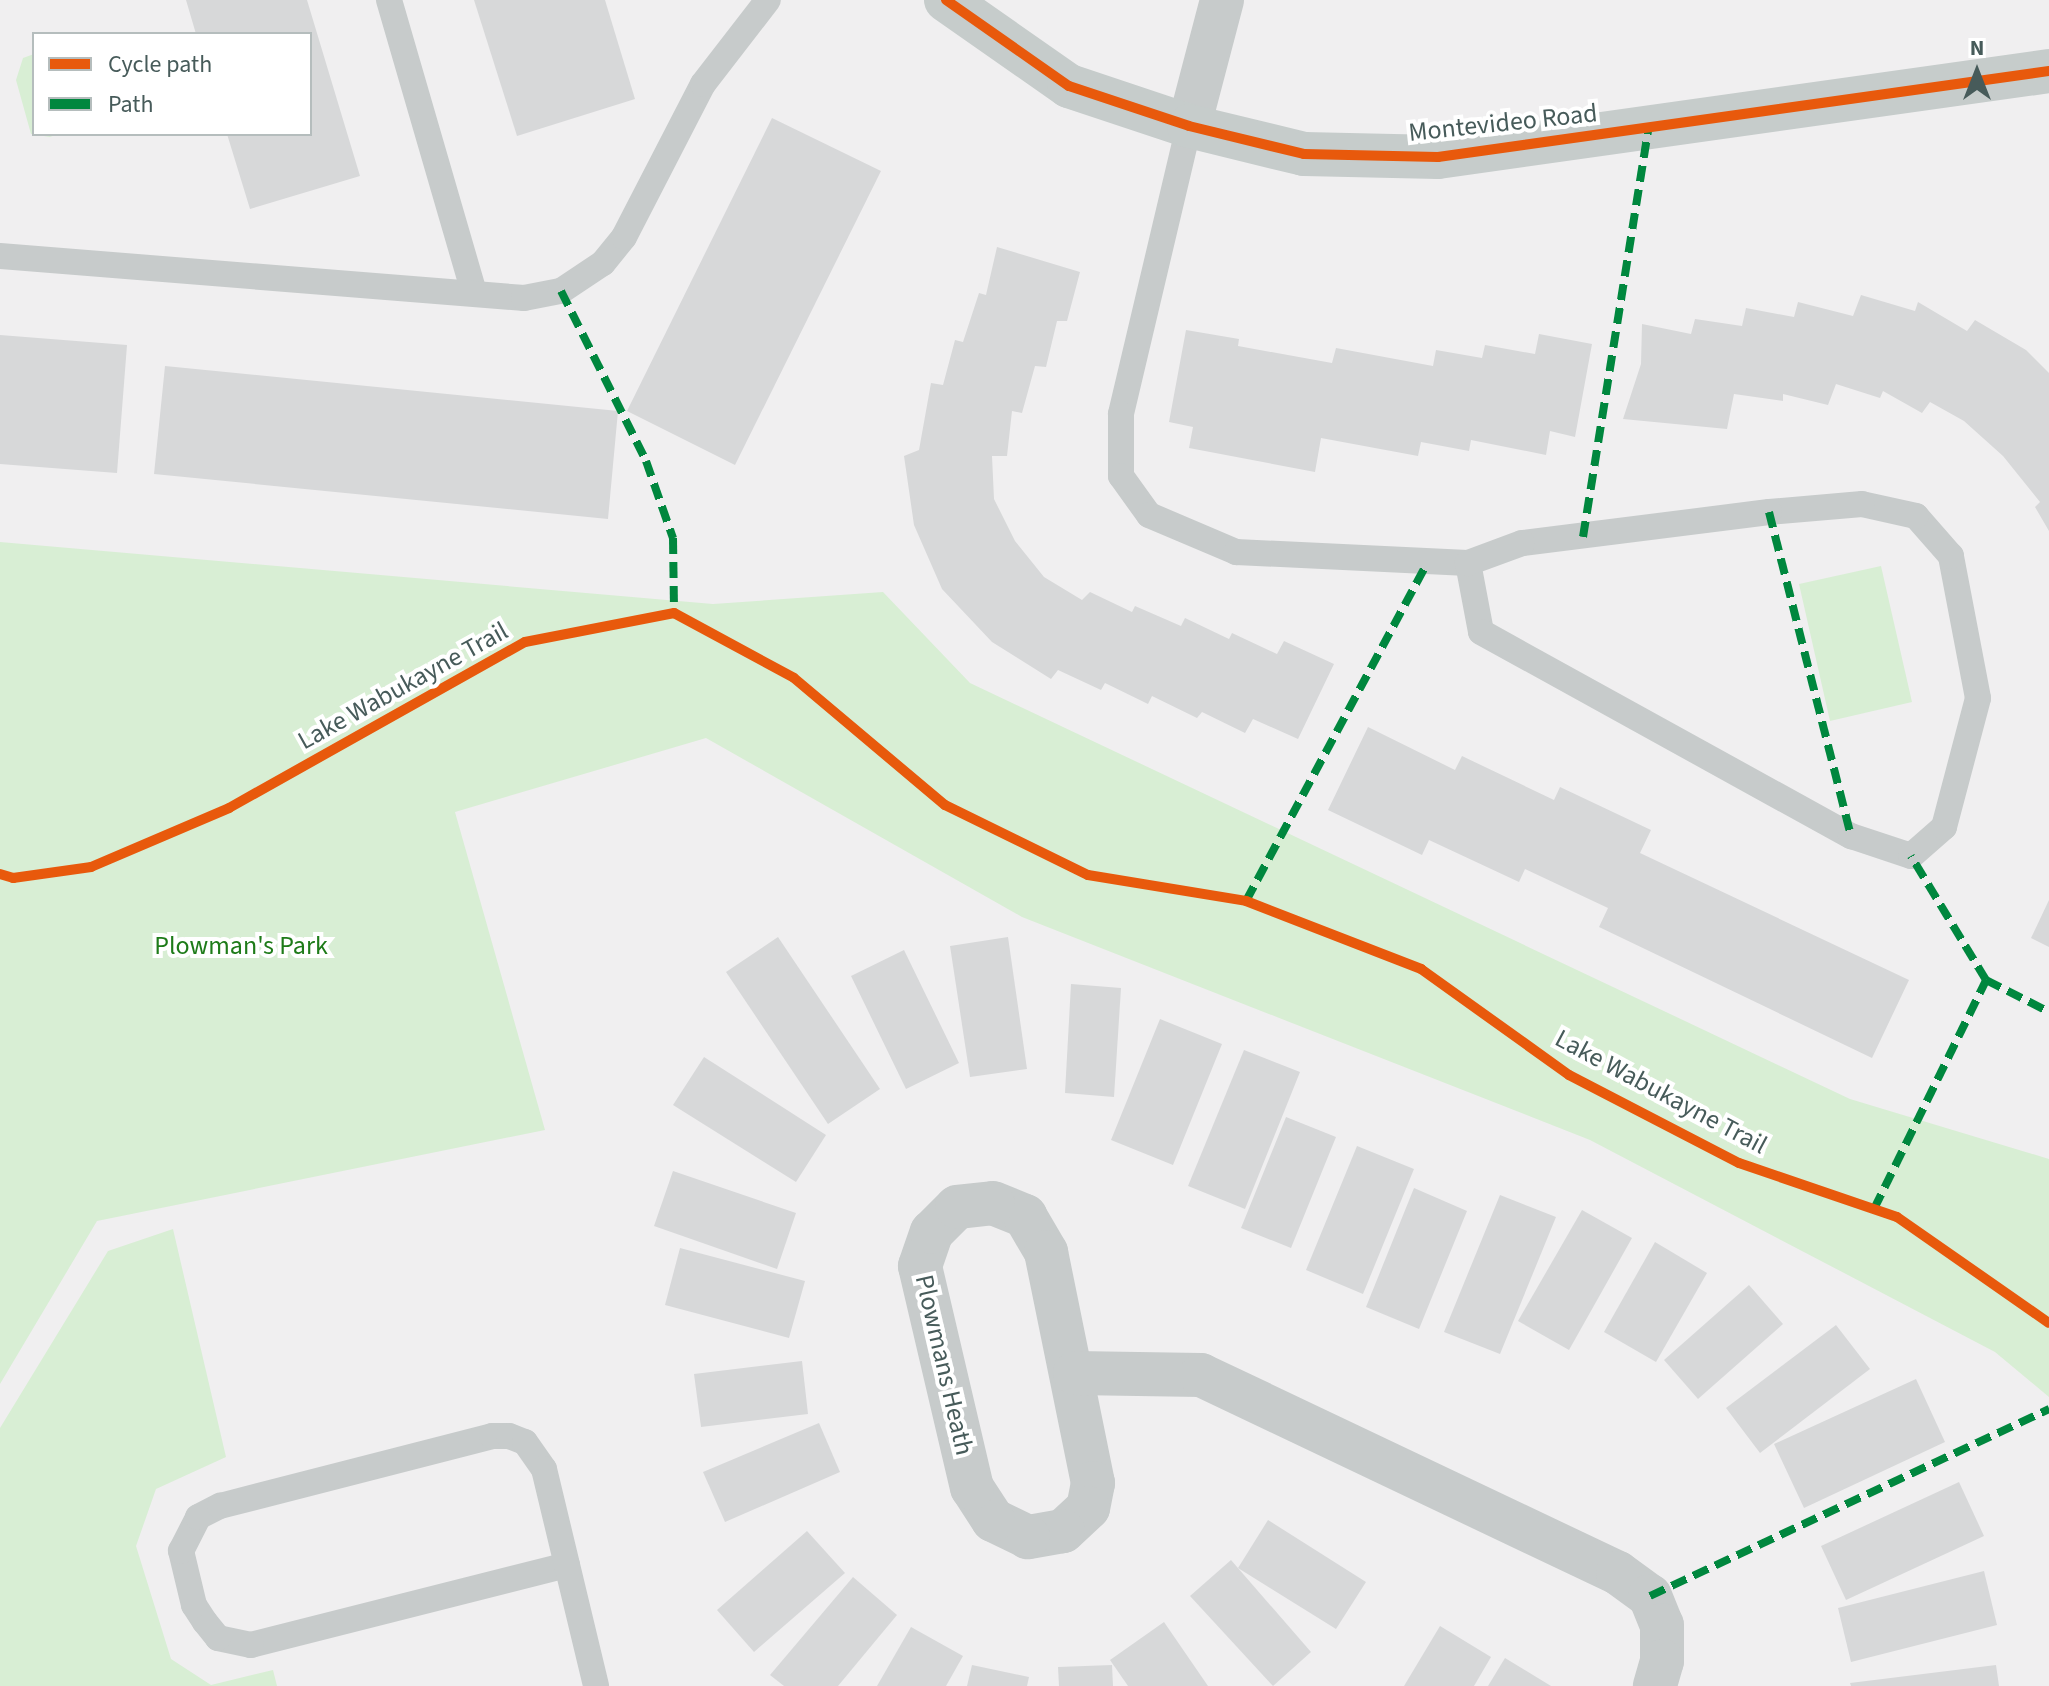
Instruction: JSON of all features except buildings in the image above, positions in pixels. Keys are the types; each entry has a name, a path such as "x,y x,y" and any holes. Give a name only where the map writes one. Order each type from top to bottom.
{"street":[{"name":"Montevideo Road","path":"946,0 1069,86 1189,126 1304,154 1438,157 2049,71"},
{"path":"1189,126 1222,0"},
{"name":"Plowmans Heath","path":"993,1203 1025,1216 1046,1252 1075,1373 1093,1483 1088,1508 1063,1531 1028,1537 993,1520 972,1488 920,1266 932,1232 957,1207 993,1203"},
{"path":"1075,1373 1201,1375 1618,1573 1650,1596 1662,1625 1662,1661 1655,1686"}],"lane":[{"path":"389,0 474,293"},
{"path":"0,256 474,293 544,295 561,291 603,263 624,237 703,84 768,0"},
{"path":"1189,126 1121,414 1121,476 1149,515 1236,552 1468,563 1522,543 1769,512 1862,504 1916,516 1951,556 1978,698 1944,827 1911,856 1851,836 1495,640 1481,632 1468,563"},
{"path":"567,1565 251,1645 218,1638 205,1622 190,1594 181,1551 193,1523 220,1506 492,1436 509,1436 525,1442 544,1469 596,1686"}],"green space":[{"path":"32,55 32,134 16,80 23,58"},
{"name":"Plowman's Park","path":"0,542 713,604 883,592 970,683 1850,1099 2049,1159 2049,1397 1995,1352 1590,1140 1022,917 706,738 455,812 545,1130 97,1221 0,1384"},
{"path":"1881,566 1912,702 1830,721 1799,584"},
{"path":"173,1229 226,1457 156,1489 136,1546 171,1659 211,1685 273,1670 277,1686 0,1686 0,1428 108,1251"}],"marked path":[{"path":"1583,537 1648,129"},
{"path":"561,291 646,461 673,538 674,613"},
{"path":"1769,512 1851,836"},
{"path":"1246,901 1427,563"},
{"path":"1874,1209 1986,980 1911,856"},
{"path":"1986,980 2049,1012"},
{"path":"1650,1596 2049,1409"}],"cycle path":[{"path":"946,0 1069,86 1189,126 1304,154 1438,157 2049,71"},
{"name":"Lake Wabukayne Trail","path":"0,874 13,878 91,867 229,808 525,642 674,613 794,678 945,805 1088,875 1246,901 1421,969 1569,1075 1739,1163 1897,1217 2049,1323"}]}
